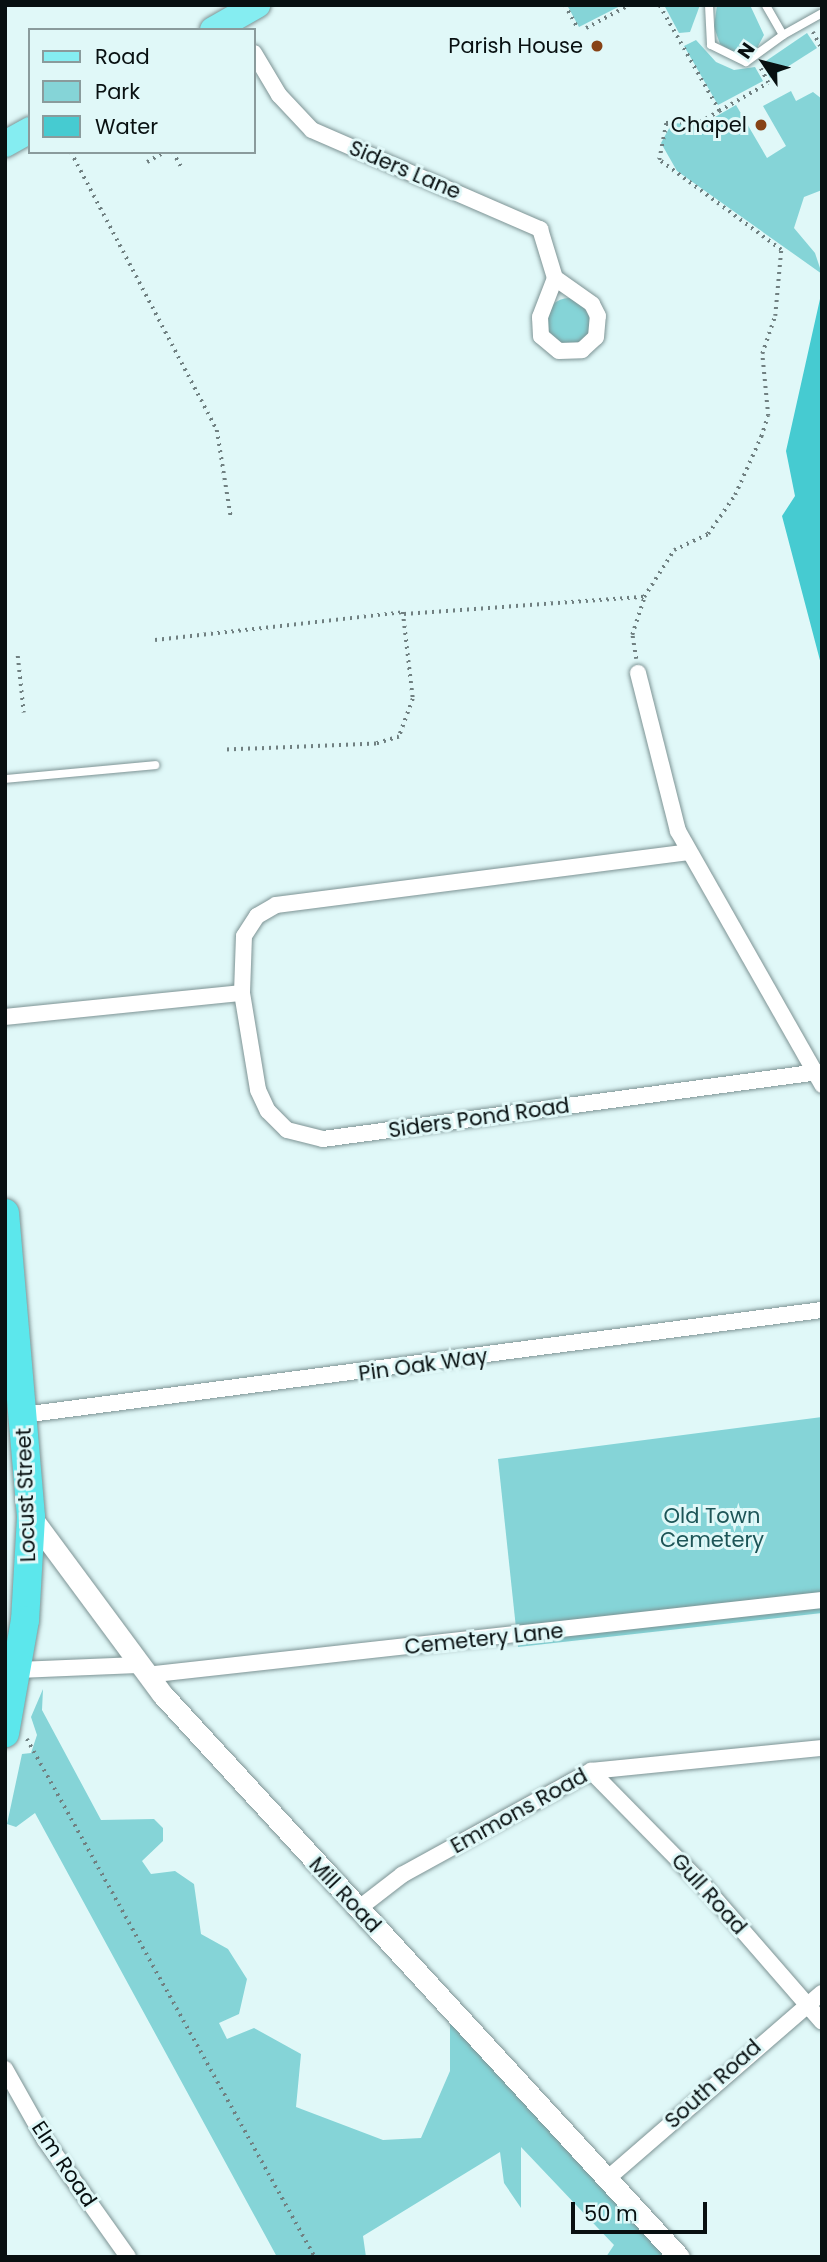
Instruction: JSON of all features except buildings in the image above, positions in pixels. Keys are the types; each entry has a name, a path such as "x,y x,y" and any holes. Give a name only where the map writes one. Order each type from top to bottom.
{"highway":[{"name":"Locust Street","path":"5,1213 31,1517 13,1674 12,1734"}],"main road":[{"path":"229,26 257,5"},
{"path":"5,144 28,131"}],"street":[{"name":"Siders Lane","path":"256,56 279,95 312,130 540,229 555,278"},
{"path":"555,278 592,304 598,316 596,337 582,350 559,351 541,337 540,317 555,278"},
{"name":"Siders Pond Road","path":"638,673 689,852 820,1078 323,1139 287,1130 268,1111 258,1090 242,993 244,936 257,916 276,905 689,852"},
{"path":"5,1017 242,993"},
{"name":"Pin Oak Way","path":"23,1415 822,1310"},
{"name":"Mill Road","path":"31,1517 142,1670 679,2257"},
{"name":"Cemetery Lane","path":"13,1674 142,1670 822,1600"},
{"name":"Emmons Road","path":"358,1909 402,1875 591,1771 822,1748"},
{"name":"Gull Road","path":"591,1771 703,1885 822,2022"},
{"name":"South Road","path":"607,2179 804,2003 822,1993"},
{"name":"Elm Road","path":"5,2069 45,2140 128,2257"}],"lane":[{"path":"709,5 711,45 732,61 756,59 783,35 822,13"},
{"path":"766,5 783,35"},
{"path":"5,779 155,765"}],"path":[{"path":"565,5 578,28"},
{"path":"586,28 629,5"},
{"path":"659,5 719,111"},
{"path":"807,21 822,49"},
{"path":"638,673 632,635 644,597 674,550 708,534 735,495 768,416 762,354 775,316 781,250 664,167 657,149 666,123 700,122 768,83 756,59"},
{"path":"72,154 217,430 231,517"},
{"path":"147,162 161,154"},
{"path":"174,154 182,168"},
{"path":"155,640 404,614 644,597"},
{"path":"225,750 376,744 399,737 413,699 404,614"},
{"path":"18,656 24,713"},
{"path":"12,1734 36,1748 315,2257"}],"green space":[{"path":"567,5 622,5 579,27"},
{"path":"664,5 700,5 690,32 679,33"},
{"path":"717,5 750,5 764,35 756,50 736,54 720,44 714,27"},
{"path":"807,33 817,48 770,78 763,63"},
{"path":"696,40 716,62 734,70 755,67 763,81 718,105 684,46"},
{"path":"791,91 796,101 813,92 822,99 822,190 804,197 794,228 815,253 822,274 677,171 661,143 672,123 701,125 736,105 767,158 786,146 763,106"},
{"path":"569,298 585,305 592,321 585,337 569,344 553,337 546,321 553,305"},
{"name":"Old Town Cemetery","path":"822,1417 822,1613 518,1647 498,1459"},
{"path":"43,1689 42,1710 101,1820 154,1819 163,1828 163,1841 142,1861 151,1874 175,1871 194,1884 201,1934 228,1949 247,1979 239,2014 219,2023 227,2039 254,2028 301,2054 296,2107 383,2140 421,2138 450,2071 450,2023 666,2257 606,2257 614,2245 521,2147 521,2208 504,2183 500,2152 363,2236 366,2257 277,2257 35,1813 16,1827 7,1824 22,1754 31,1753 37,1735 31,1717"}],"water":[{"path":"822,290 822,668 782,516 795,496 786,451"}],"place":[{"name":"Parish House","path":"597,46"},
{"name":"Chapel","path":"761,125"}]}
